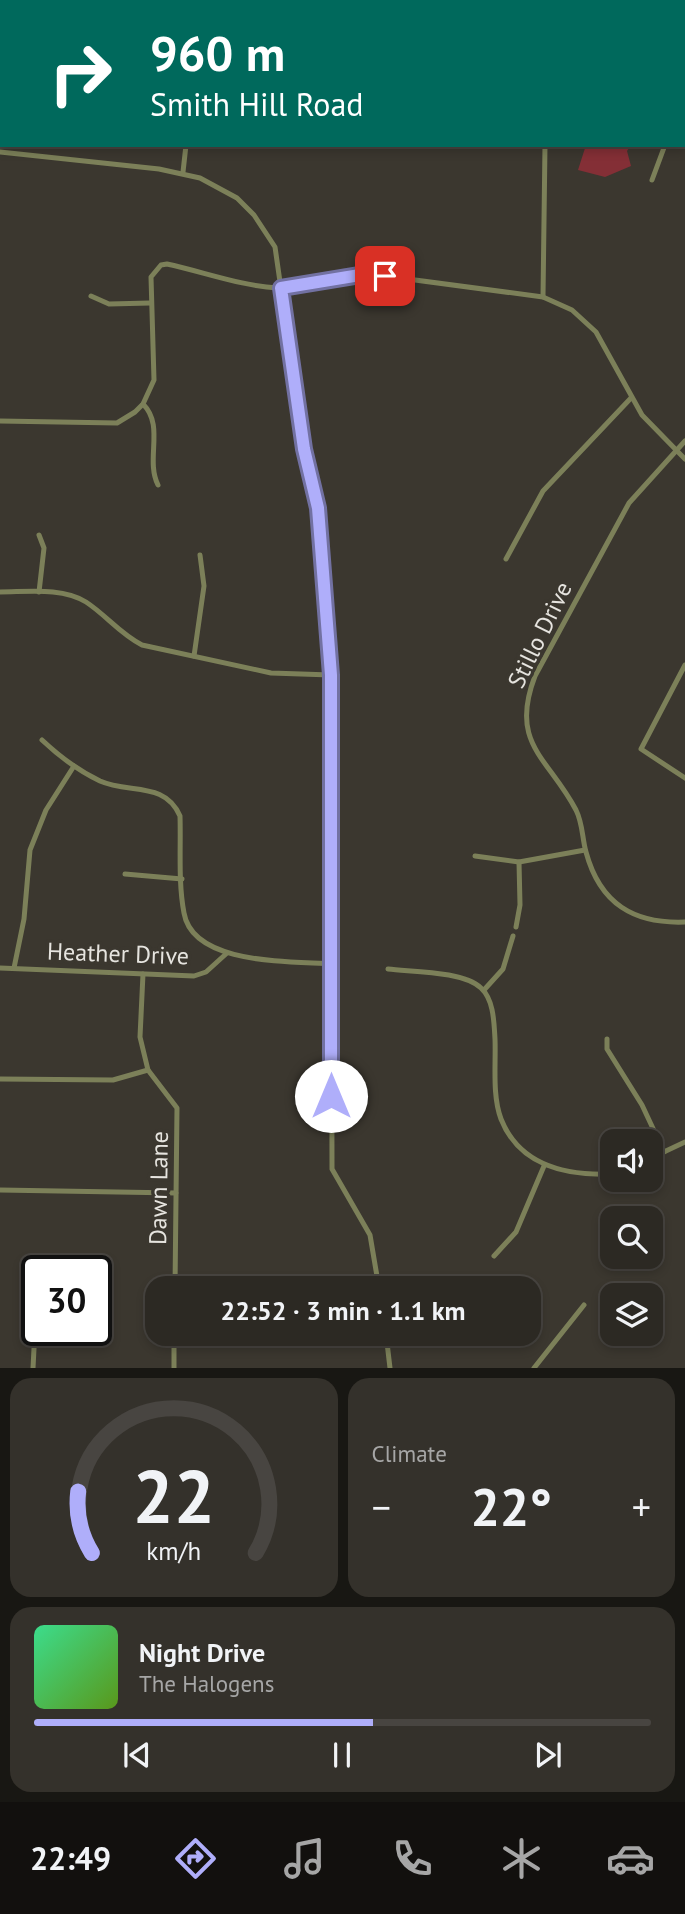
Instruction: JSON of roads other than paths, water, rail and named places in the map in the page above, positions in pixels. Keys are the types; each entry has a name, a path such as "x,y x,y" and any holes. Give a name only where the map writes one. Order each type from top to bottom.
{"street":[{"path":"183,172 186,147"},
{"path":"543,297 545,147"},
{"path":"652,180 663,147"},
{"path":"0,152 183,172 220,186 254,215 275,247 304,449 318,508 331,675 332,1169 370,1236 377,1276"},
{"path":"0,421 117,422 143,404 154,380 151,277 161,265 167,264 242,282 281,288 360,275 385,276 543,297 572,310 596,332 631,398 657,433 685,459"},
{"path":"91,296 110,303 150,303"},
{"path":"506,559 543,491 631,398"},
{"path":"143,404 154,420 153,471 158,485"},
{"name":"Stillo Drive","path":"685,441 629,503 535,676 526,698 524,717 531,743 578,812 585,850 599,884 609,898 629,913 656,923 685,922"},
{"path":"39,535 44,548 39,592"},
{"path":"194,656 204,586 200,555"},
{"path":"0,592 39,592 70,596 86,602 128,638 142,645 271,673 331,675"},
{"path":"685,665 641,749 685,778"},
{"path":"43,740 74,766 102,782 167,796 180,816 184,916 193,931 228,953 243,958 333,964"},
{"path":"14,968 23,919 30,850 46,810 74,766"},
{"path":"475,856 519,862 585,850"},
{"path":"516,927 520,905 519,862"},
{"path":"125,874 182,879"},
{"path":"484,990 503,969 513,936"},
{"name":"Heather Drive","path":"0,968 194,976 206,972 228,953"},
{"path":"388,968 458,977 484,990 494,1020 501,1118 521,1148 544,1166 579,1175 600,1174"},
{"name":"Dawn Lane","path":"143,974 139,1037 148,1070 177,1108 175,1276"},
{"path":"607,1038 607,1049 642,1105 664,1152 685,1142"},
{"path":"0,1079 113,1080 148,1070"},
{"path":"494,1256 516,1232 544,1166"},
{"path":"0,1190 176,1193"},
{"path":"534,1368 584,1305"},
{"path":"33,1368 34,1346"},
{"path":"174,1346 174,1368"},
{"path":"387,1346 390,1368"}]}
